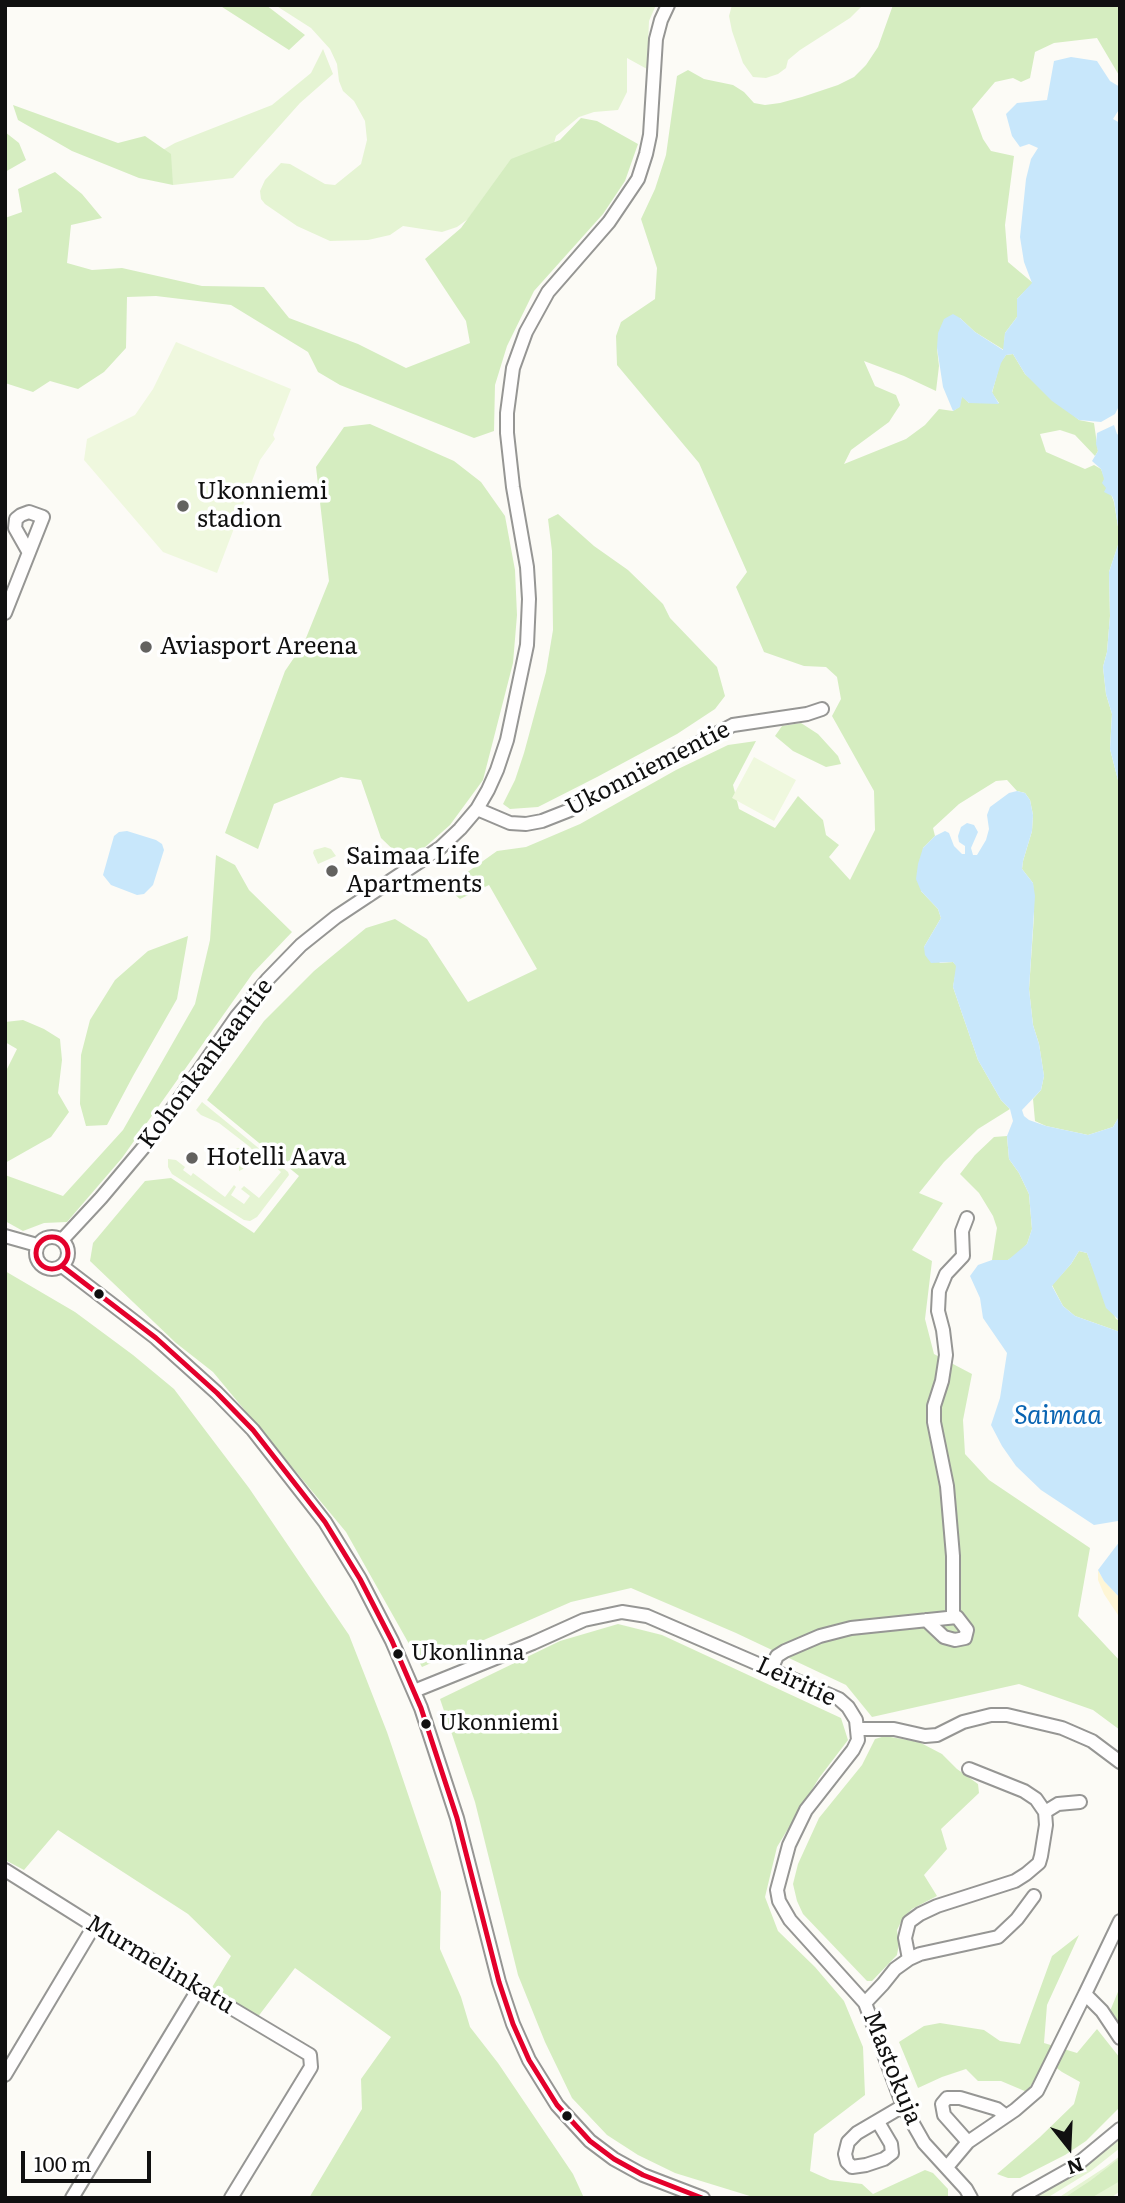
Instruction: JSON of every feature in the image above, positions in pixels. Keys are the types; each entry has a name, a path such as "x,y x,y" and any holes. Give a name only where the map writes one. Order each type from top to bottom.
{"street":[{"name":"Kohonkankaantie","path":"62,1240 154,1135 237,1016 267,981 301,945 336,917 440,849 477,809 497,770 507,740 527,645 529,599 527,567 511,478 507,433 513,368 526,332 548,292 609,222 638,179 650,135 656,39 668,5"},
{"path":"5,613 28,551"},
{"name":"Ukonniementie","path":"477,809 510,823 542,821 570,810 733,725 807,715 822,709"},
{"path":"926,1620 944,1637 955,1640 965,1637 967,1630 955,1617 948,1498 934,1422 934,1406 946,1355 939,1311 939,1291 946,1274 963,1256 962,1231 967,1218"},
{"path":"5,1236 37,1245"},
{"path":"49,1237 62,1240 68,1250 68,1256 62,1266 50,1269 39,1263 35,1251 37,1245 49,1237"},
{"path":"62,1266 156,1338 217,1393 253,1430 325,1522 360,1579 414,1691 457,1818 502,1994 529,2060 557,2105 590,2141 614,2159 643,2175 703,2198"},
{"name":"Leiritie","path":"414,1691 584,1620 622,1612 647,1616 839,1699 852,1713 858,1728 858,1740 803,1817 789,1845 777,1890 779,1901 790,1920 864,2003"},
{"path":"771,1670 777,1656 820,1636 851,1628 955,1617"},
{"path":"858,1728 894,1729 925,1736 937,1735 963,1722 991,1715 1007,1715 1062,1728 1092,1741 1120,1762"},
{"path":"909,1959 906,1930 909,1922 920,1914 1015,1881 1039,1863 1045,1836 1045,1812 1036,1799 1024,1791 969,1769"},
{"path":"1045,1812 1058,1804 1080,1802"},
{"name":"Murmelinkatu","path":"6,1871 94,1926 306,2050 312,2060 312,2067 231,2198"},
{"name":"Mastokuja","path":"971,2198 924,2143 903,2106 864,2003 895,1969 909,1959 920,1954 998,1937 1017,1919 1034,1896"},
{"path":"947,2167 968,2142 1037,2091 1120,1921"},
{"path":"5,2075 94,1926"},
{"path":"72,2198 200,1989"},
{"path":"1085,1994 1102,2011 1120,2038"},
{"path":"968,2142 944,2115 942,2104 947,2098 960,2098 998,2109 1006,2116"},
{"path":"878,2122 903,2106"},
{"path":"1019,2198 1074,2168 1120,2129"}],"green space":[{"path":"219,5 266,5 305,35 289,50"},
{"path":"275,5 656,5 649,21 647,69 627,58 627,92 618,110 594,112 579,117 556,136 553,147 479,204 468,219 457,227 442,232 403,226 390,235 368,240 330,241 297,226 265,204 260,191 265,180 281,163 290,164 325,184 335,185 361,164 367,140 365,121 354,101 343,91 337,64 330,49 311,28"},
{"path":"732,5 863,5 850,18 800,50 788,60 786,68 766,78 753,77 743,63 729,16"},
{"path":"893,5 1120,5 1120,77 1097,38 1054,43 1035,52 1030,78 1021,82 1013,78 995,82 972,109 983,139 991,151 1014,156 1005,225 1008,262 1033,283 1017,299 1017,317 1005,333 1004,350 975,332 960,318 937,348 939,366 936,391 864,361 875,386 896,395 900,405 889,422 851,450 844,464 906,439 925,425 939,409 953,411 959,407 962,396 969,403 999,403 992,393 1000,363 1006,355 1013,354 1025,374 1079,420 1094,423 1098,451 1095,456 1075,435 1060,430 1040,434 1046,452 1085,469 1094,465 1101,469 1114,502 1120,539 1109,572 1110,616 1103,667 1106,694 1112,714 1110,749 1120,788 1120,1115 1113,1127 1088,1135 1035,1121 1033,1099 1041,1090 1044,1076 1033,1025 1029,989 1034,916 1033,883 1022,869 1032,831 1033,815 1030,800 1025,793 1017,791 1007,780 996,781 959,804 933,828 935,836 923,848 921,891 938,909 941,918 924,947 940,963 953,962 957,966 953,987 978,1060 1001,1100 1010,1109 978,1129 944,1162 919,1193 943,1203 912,1250 932,1261 925,1319 934,1354 972,1374 963,1420 965,1454 989,1480 1090,1548 1078,1616 1120,1661 1120,1730 1093,1710 1019,1684 872,1717 846,1685 736,1633 631,1588 571,1602 422,1667 346,1532 213,1372 176,1343 90,1261 93,1243 145,1181 171,1178 254,1233 299,1176 207,1100 264,1021 314,971 366,928 395,919 427,939 468,1002 537,969 489,885 460,899 453,893 455,881 497,851 526,847 580,824 676,770 728,745 756,741 733,785 739,809 775,828 798,796 823,820 826,835 839,845 829,857 850,880 875,830 874,791 832,716 841,699 837,677 826,667 804,666 764,652 736,587 747,572 699,463 617,365 616,336 621,322 655,299 657,268 641,219 655,189 666,155 677,76 688,70 704,79 733,85 754,103 765,105 802,97 854,77 866,65 878,47"},
{"path":"323,49 333,74 300,103 233,178 173,185 161,151 272,105 311,73"},
{"path":"13,105 118,143 145,136 171,154 173,185 139,178 72,151 18,120"},
{"path":"581,118 597,121 638,144 625,181 603,214 534,291 507,346 495,385 494,431 474,438 340,385 318,372 308,352 231,305 156,296 127,297 126,348 104,372 78,389 50,381 33,392 5,383 5,218 22,212 18,189 55,172 82,194 102,218 71,225 67,263 92,270 122,268 202,286 264,287 289,318 358,344 406,368 470,343 466,321 425,259 461,228 511,159 560,140"},
{"path":"5,132 19,143 26,160 5,172"},
{"name":"Ukonniemi stadion","path":"176,342 291,389 273,435 275,439 260,460 217,573 163,552 84,460 87,439 135,415 153,389"},
{"path":"370,424 454,461 481,482 505,516 515,570 517,615 513,663 483,780 450,825 407,863 381,838 361,780 341,777 274,804 258,849 225,833 285,671 304,643 329,581 316,467 344,427"},
{"path":"558,514 594,546 628,570 663,604 670,618 717,667 725,696 715,709 677,734 597,777 538,807 510,809 503,804 524,753 546,672 553,630 552,551 548,519"},
{"path":"801,723 818,734 838,756 841,764 826,767 793,751 775,736 782,726"},
{"path":"754,757 796,780 774,821 732,798"},
{"path":"325,847 331,849 336,856 318,864 314,850"},
{"path":"216,855 235,865 249,890 292,932 253,973 122,1158 67,1222 44,1223 23,1231 5,1221 5,1175 63,1196 123,1130 195,1004 210,940"},
{"path":"188,936 177,999 107,1125 86,1126 80,1104 81,1055 90,1020 115,980 148,951"},
{"path":"23,1020 60,1039 62,1060 58,1093 69,1112 51,1137 5,1163 5,1073 17,1049 5,1042 5,1022"},
{"path":"202,1102 288,1172 289,1175 257,1217 250,1221 244,1220 172,1174 168,1167 168,1159 176,1160 185,1167 183,1170 191,1176 193,1173 225,1197 234,1185 236,1187 231,1195 244,1204 250,1196 241,1189 244,1186 259,1198 281,1172 261,1154 256,1155 250,1147 219,1123 201,1115 196,1110"},
{"path":"1007,1136 1009,1159 1029,1194 1032,1229 1027,1244 1019,1253 1008,1260 992,1260 997,1228 993,1216 979,1193 960,1174 994,1137"},
{"path":"238,1148 244,1150 249,1159 239,1171 241,1160 231,1151"},
{"path":"1079,1251 1087,1253 1116,1319 1120,1321 1120,1332 1075,1316 1063,1306 1052,1285"},
{"path":"5,1271 75,1312 174,1389 249,1488 349,1635 387,1732 441,1892 440,1949 461,1997 470,2027 498,2063 573,2174 584,2198 309,2198 362,2109 361,2079 391,2037 295,1968 257,2018 211,1989 231,1956 188,1914 58,1830 24,1870 5,1860"},
{"path":"618,1624 662,1635 841,1718 848,1740 819,1778 777,1847 765,1897 778,1931 815,1967 844,2001 863,2047 865,2095 814,2134 810,2171 830,2180 862,2184 873,2194 925,2170 933,2173 948,2189 946,2198 753,2197 675,2173 638,2155 607,2135 572,2098 545,2042 518,1975 475,1802 440,1699 560,1641"},
{"path":"885,1736 919,1742 942,1754 978,1784 979,1793 941,1829 947,1849 924,1875 937,1896 912,1909 902,1920 897,1930 897,1955 872,1981 867,1981 803,1914 793,1884 798,1864 819,1818 862,1765 875,1739"},
{"path":"1079,1935 1047,2005 1044,2043 1077,2053 1097,2029 1120,2058 1120,2107 1086,2141 1065,2155 1020,2178 1008,2178 997,2174 1074,2104 1080,2082 1046,2060 1027,2092 1001,2081 978,2081 966,2069 918,2088 899,2042 924,2026 940,2023 984,2030 1000,2041 1020,2044 1052,1956"},
{"path":"1120,1987 1120,2027 1110,2011"},
{"path":"1120,2137 1120,2148 1091,2171 1047,2198 1032,2198 1086,2166"},
{"path":"1120,2156 1120,2191 1111,2198 1058,2198 1104,2168"},
{"path":"1120,2158 1120,2181 1091,2198 1064,2198 1090,2181"}],"sand":[{"path":"1098,1570 1120,1598 1120,1618 1104,1594 1098,1580"}],"water":[{"path":"1071,57 1097,61 1110,81 1120,87 1120,108 1113,119 1120,123 1120,404 1115,414 1101,422 1079,420 1052,401 1025,374 1013,354 1006,355 1001,363 992,392 999,404 969,403 962,397 960,407 953,411 943,387 937,348 938,333 944,319 953,314 1003,350 1005,333 1017,317 1017,299 1032,283 1024,262 1020,237 1026,179 1031,159 1038,148 1029,144 1020,147 1012,136 1006,114 1017,103 1047,100 1054,61"},
{"path":"1114,425 1120,436 1120,539 1114,501 1112,496 1104,492 1106,488 1102,483 1104,479 1101,469 1092,461 1098,451 1097,433"},
{"path":"1120,539 1120,788 1110,749 1112,714 1106,694 1103,667 1110,616 1109,572"},
{"name":"Saimaa","path":"1009,793 1025,793 1030,800 1033,815 1032,831 1022,869 1033,883 1035,896 1029,989 1033,1025 1044,1076 1041,1090 1022,1110 1029,1120 1088,1135 1113,1127 1120,1115 1120,1321 1106,1308 1087,1253 1079,1251 1052,1286 1063,1306 1075,1316 1120,1332 1120,1523 1118,1521 1094,1525 1041,1490 1016,1466 1002,1446 991,1425 1000,1398 1007,1353 983,1318 980,1298 970,1276 978,1265 992,1260 1008,1260 1027,1244 1032,1229 1029,1194 1009,1159 1007,1136 1013,1121 1010,1109 1001,1100 978,1060 953,987 956,966 953,962 931,963 925,955 924,947 941,918 938,909 921,891 916,879 923,848 935,836 945,831 949,833 954,846 965,854 965,846 959,842 958,836 961,827 967,823 974,825 978,832 971,848 973,855 977,855 989,829 987,815 990,807"},
{"path":"127,831 156,840 162,844 164,850 153,885 144,894 137,895 111,885 103,875 114,836"},
{"path":"1120,1541 1120,1598 1098,1570"}],"transit line":[{"path":"52,1237 64,1241 68,1253 64,1265 52,1269 40,1265 36,1253 40,1241 52,1237"},
{"path":"62,1266 156,1338 217,1393 253,1430 325,1522 360,1579 392,1641 421,1708 457,1818 499,1982 529,2060 557,2105 590,2141 614,2159 643,2175 702,2198"}],"place":[{"name":"Ukonniemi stadion","path":"183,506"},
{"name":"Aviasport Areena","path":"146,647"},
{"name":"Saimaa Life Apartments","path":"332,871"},
{"name":"Hotelli Aava","path":"192,1158"},
{"name":"Ukonlinna","path":"398,1654"},
{"name":"Ukonniemi","path":"426,1724"}]}
